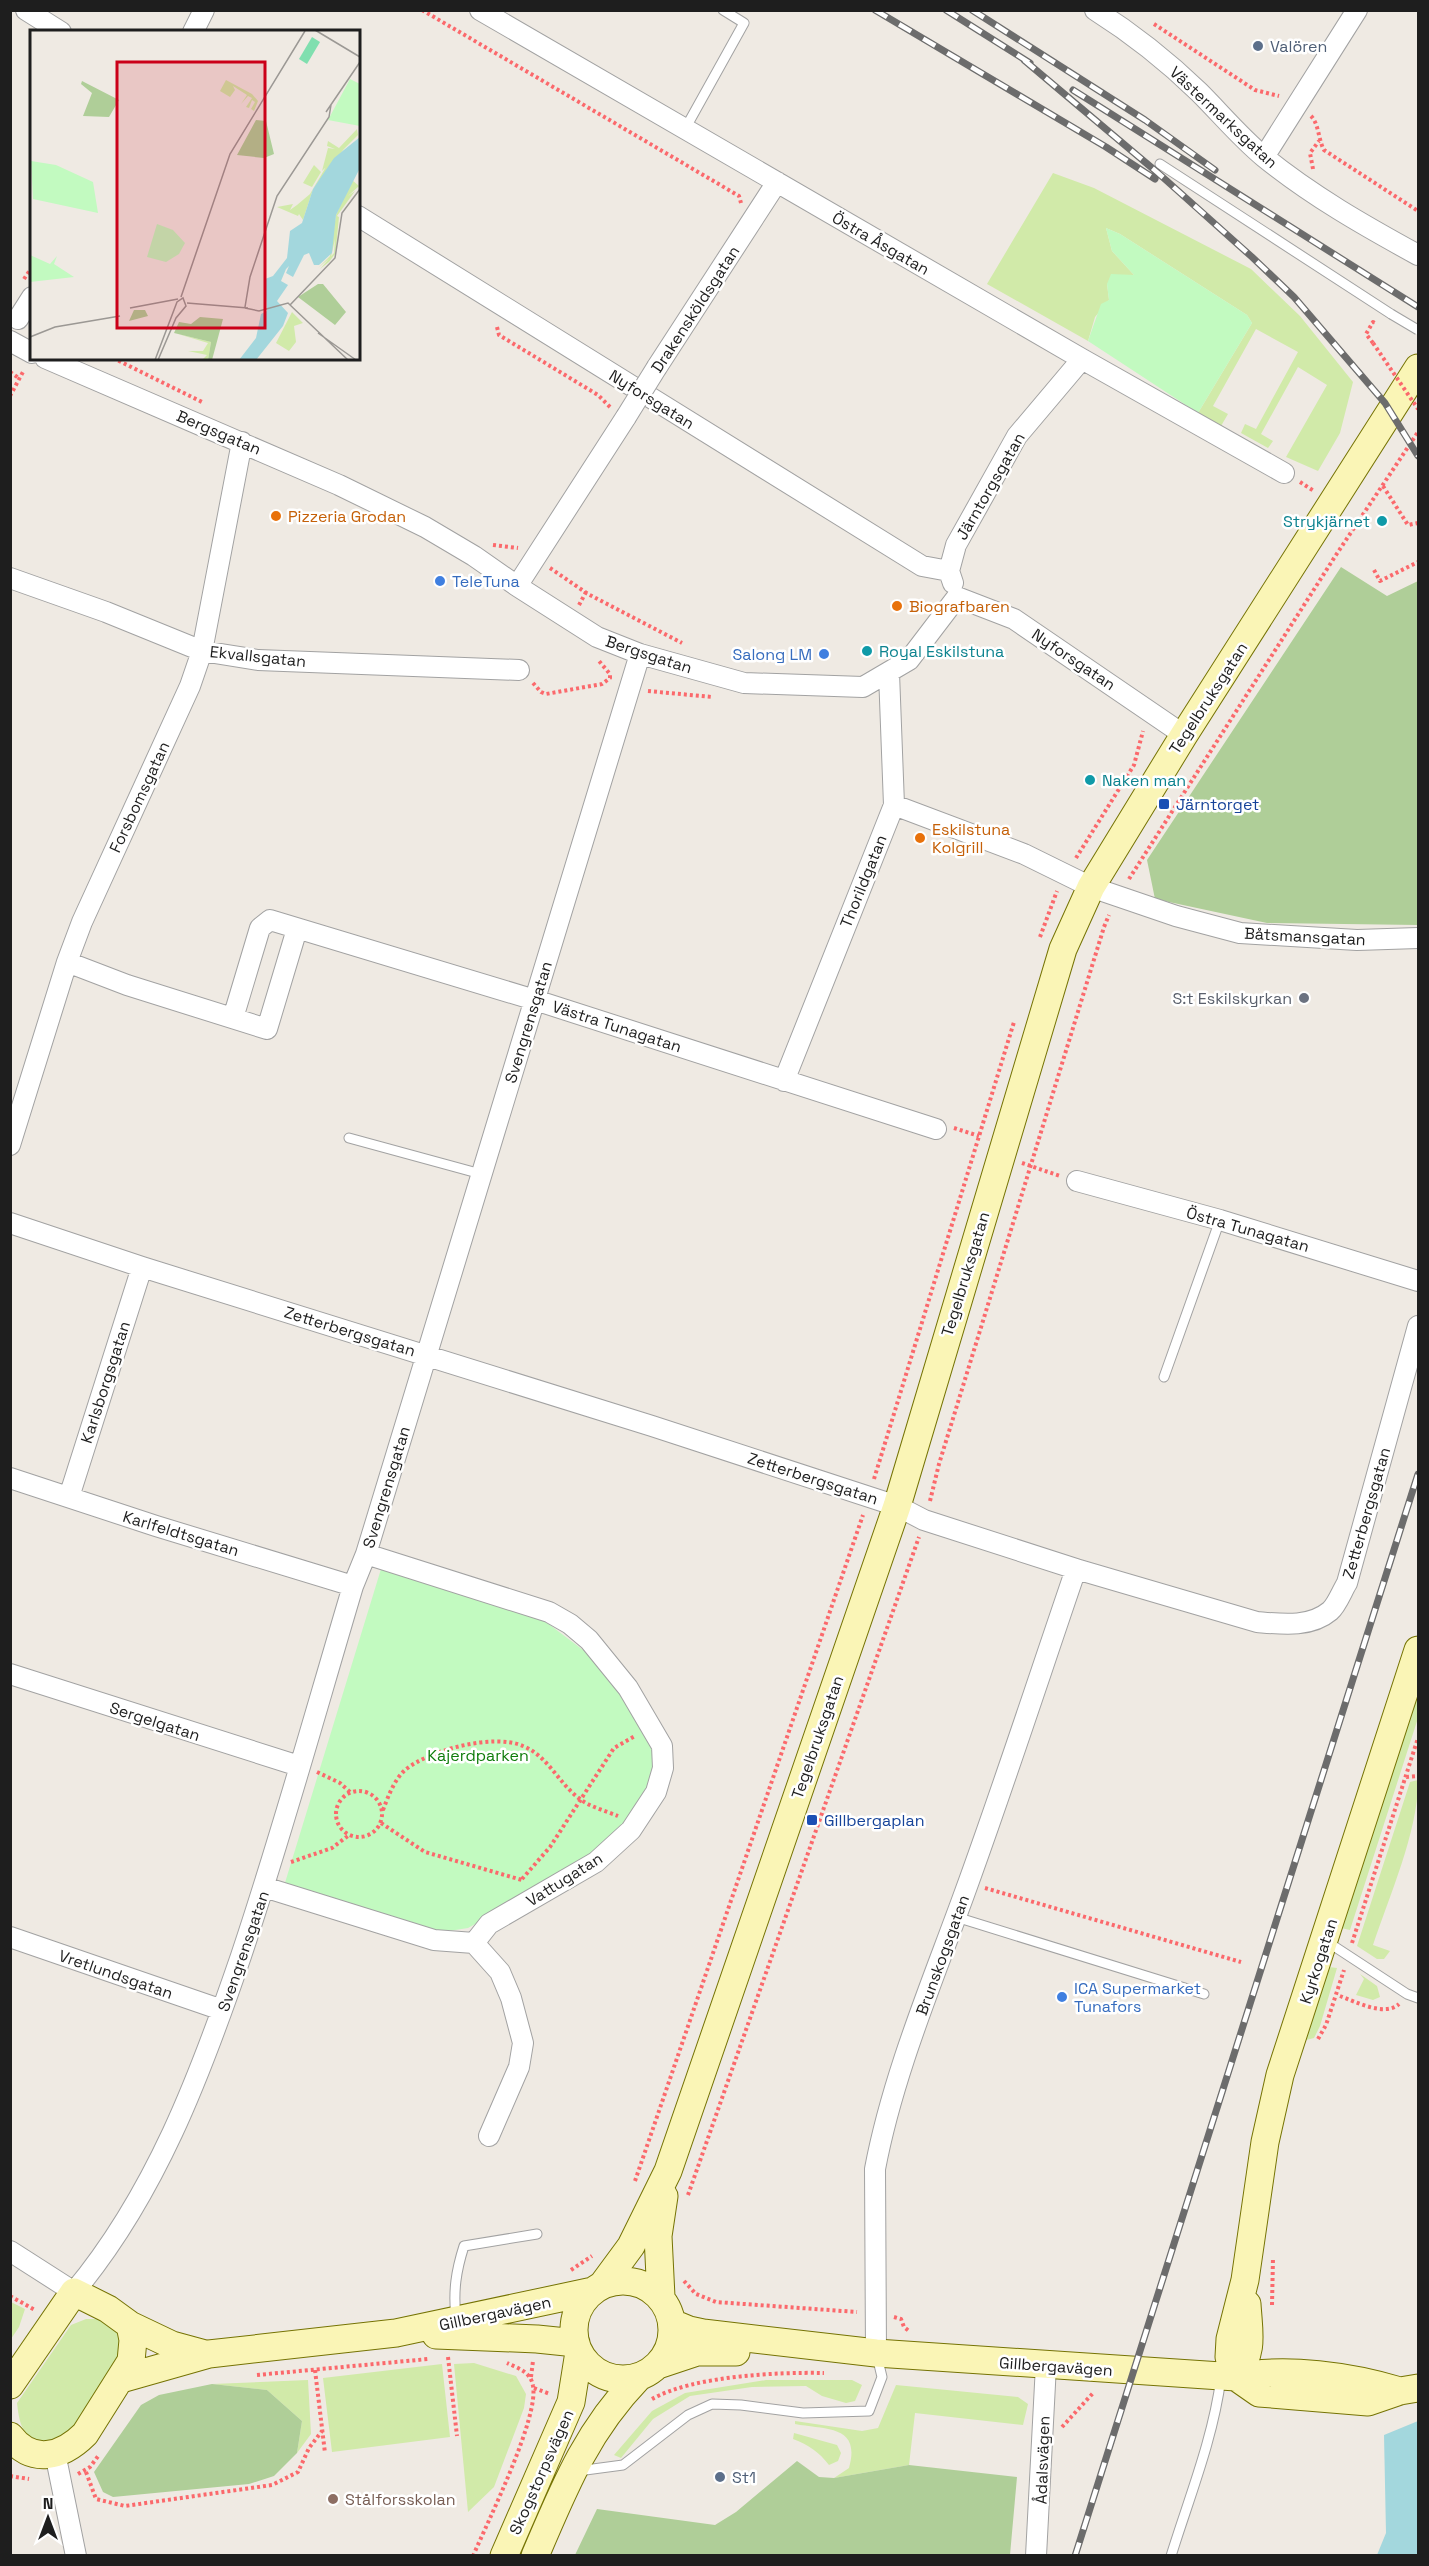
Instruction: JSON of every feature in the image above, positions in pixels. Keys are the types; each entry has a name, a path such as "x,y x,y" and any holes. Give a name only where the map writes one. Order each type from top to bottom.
{"street":[{"path":"26,10 58,30"},
{"path":"194,30 204,10"},
{"name":"Östra Åsgatan","path":"480,10 1082,359 1284,473"},
{"name":"Västermarksgatan","path":"1095,10 1151,48 1264,157 1345,214 1419,255"},
{"path":"1264,157 1357,10"},
{"name":"Drakensköldsgatan","path":"517,586 619,413 657,368 777,182"},
{"name":"Nyforsgatan","path":"360,217 921,566 949,571"},
{"path":"18,319 30,300"},
{"path":"10,340 30,352"},
{"name":"Järntorgsgatan","path":"949,571 956,545 1017,436 1082,359"},
{"name":"Bergsgatan","path":"50,360 339,485 425,527 474,556 597,637 640,654 744,683 863,687 909,660 957,597"},
{"name":"Tegelbruksgatan","path":"598,2287 627,2252 668,2171 897,1506 988,1152 1063,949 1091,886 1184,735 1419,368"},
{"name":"Forsbomsgatan","path":"10,1145 67,962 82,922 190,686 202,651 242,442"},
{"path":"949,571 957,597"},
{"name":"Ekvallsgatan","path":"10,578 106,612 202,651 258,660 519,670"},
{"name":"Nyforsgatan","path":"957,597 1014,619 1184,735"},
{"name":"Svengrensgatan","path":"74,2292 135,2208 178,2125 222,2010 270,1868 353,1586 366,1554 640,654"},
{"name":"Thorildgatan","path":"784,1081 894,805 889,673"},
{"path":"894,805 1024,854 1091,886"},
{"name":"Båtsmansgatan","path":"1091,886 1176,916 1240,933 1357,940 1419,938"},
{"name":"Västra Tunagatan","path":"233,1018 260,928 270,920 535,1000 936,1129"},
{"path":"67,962 127,985 267,1029 297,929"},
{"name":"Östra Tunagatan","path":"1077,1181 1220,1220 1419,1281"},
{"name":"Zetterbergsgatan","path":"10,1223 142,1268 426,1355 897,1506 924,1520 1076,1569 1257,1622 1286,1625 1310,1621 1330,1610 1347,1583 1419,1326"},
{"name":"Karlsborgsgatan","path":"69,1497 142,1268"},
{"name":"Karlfeldtsgatan","path":"10,1478 156,1526 353,1586"},
{"name":"Vattugatan","path":"366,1554 549,1612 570,1624 589,1640 628,1688 662,1746 663,1768 656,1792 636,1823 596,1862 489,1924 474,1943"},
{"name":"Brunskogsgatan","path":"876,2353 875,2169 880,2139 902,2066 968,1883 1076,1569"},
{"name":"Kyrkogatan","path":"1228,2377 1248,2358 1250,2340 1245,2280 1265,2142 1278,2086 1419,1650"},
{"name":"Sergelgatan","path":"10,1674 299,1766"},
{"path":"264,1887 434,1940 474,1943 500,1972 511,1998 523,2043 519,2067 489,2136"},
{"name":"Vretlundsgatan","path":"10,1937 222,2010"},
{"name":"Tegelbruksgatan","path":"661,2297 658,2236 668,2171"},
{"path":"10,2251 74,2292 10,2385"},
{"path":"614,2280 633,2282 661,2297 669,2308 672,2338 667,2352 648,2371 617,2378 587,2365 577,2348 574,2329 583,2302 598,2287 614,2280"},
{"name":"Gillbergavägen","path":"455,2342 598,2287"},
{"name":"Gillbergavägen","path":"74,2292 114,2312 130,2325 172,2345 209,2354"},
{"name":"Gillbergavägen","path":"672,2323 703,2333 876,2353 1228,2377 1260,2372 1293,2374 1368,2382 1409,2390"},
{"path":"39,2460 66,2450 85,2434 131,2361 133,2340 130,2325"},
{"name":"Gillbergavägen","path":"121,2379 209,2354 396,2333 455,2342 537,2338 577,2348"},
{"name":"Skogstorpsvägen","path":"504,2556 571,2402 577,2348"},
{"name":"Gillbergavägen","path":"648,2371 703,2352 876,2353"},
{"name":"Ådalsvägen","path":"1036,2556 1046,2365"},
{"name":"Skogstorpsvägen","path":"535,2556 570,2473 606,2416 648,2371"},
{"path":"10,2436 23,2450 39,2460 76,2556"}],"lane":[{"path":"685,129 744,23 723,10"},
{"path":"1160,164 1419,330"},
{"path":"350,1138 482,1174"},
{"path":"1164,1377 1220,1220"},
{"path":"956,1917 1204,1994"},
{"path":"1325,1940 1407,1994 1419,1998"},
{"path":"455,2342 454,2276 464,2246 537,2234"},
{"path":"570,2473 623,2465 688,2415 712,2404 741,2405 803,2413 869,2411 882,2377 876,2353"},
{"path":"1171,2556 1218,2401 1228,2377"}],"path":[{"path":"422,10 739,196 742,207"},
{"path":"1152,23 1255,90 1275,94 1297,107 1315,120 1319,141 1324,150 1419,211"},
{"path":"487,296 499,334 598,395 619,413"},
{"path":"1377,325 1373,322 1366,334 1419,409"},
{"path":"10,372 21,379 10,396"},
{"path":"688,2197 924,1520 1104,927 1118,896 1336,555 1419,432"},
{"path":"1383,486 1408,525 1419,524"},
{"path":"1374,570 1380,582 1419,562"},
{"path":"570,620 586,592"},
{"path":"519,670 541,692 566,691 607,682 610,678 608,669 596,658"},
{"path":"988,1152 1077,1181"},
{"path":"522,1906 522,1879 550,1847 614,1748 627,1739 652,1728"},
{"path":"1314,2043 1326,2025 1419,1738"},
{"path":"382,1810 376,1797 370,1793 351,1792 341,1800 336,1815 342,1830 349,1835 356,1837 370,1835 381,1823 382,1810 389,1794 404,1771 434,1755 474,1743 490,1742 522,1745 533,1751 580,1800 636,1823"},
{"path":"299,1766 327,1775 351,1792"},
{"path":"1406,1777 1419,1776"},
{"path":"381,1823 431,1855 522,1879"},
{"path":"270,1868 325,1851 342,1842 349,1835"},
{"path":"968,1883 1241,1962"},
{"path":"1340,1996 1368,2006 1394,2008 1400,2003 1399,1997 1387,1981"},
{"path":"1272,2253 1274,2263 1272,2307"},
{"path":"682,2278 696,2294 716,2302 858,2312 875,2317 897,2317 909,2331 920,2335"},
{"path":"10,2296 36,2310"},
{"path":"249,2375 315,2370 455,2342 457,2436"},
{"path":"473,2556 528,2426 534,2388 531,2378 522,2369 501,2361"},
{"path":"315,2370 325,2453"},
{"path":"645,2405 670,2390 702,2382 786,2374 830,2373"},
{"path":"1084,2392 1105,2393"},
{"path":"1042,2446 1094,2392"},
{"path":"85,2471 96,2499 125,2506 272,2485 298,2472 309,2448 322,2431"},
{"path":"85,2471 100,2453"},
{"path":"10,2476 34,2480 39,2460 85,2471"}],"green space":[{"path":"1053,173 1094,188 1251,269 1300,316 1353,382 1340,433 1318,471 1286,457 1327,385 1298,367 1261,434 1273,441 1268,448 1241,433 1245,424 1256,429 1298,352 1256,329 1213,406 1228,414 1221,426 1198,413 1252,323 1247,315 1120,234 1106,228 1112,251 1134,275 1107,284 1109,300 1095,317 1088,341 987,284"},
{"path":"1106,228 1120,234 1247,315 1252,323 1198,413 1088,341 1101,304 1109,300 1107,284 1111,274 1134,275 1112,251"},
{"path":"1341,567 1387,596 1418,581 1418,925 1267,923 1155,899 1147,860"},
{"name":"Kajerdparken","path":"381,1569 542,1619 587,1653 624,1696 655,1753 657,1778 636,1820 599,1855 468,1928 436,1933 284,1886"},
{"path":"1418,1690 1418,1718 1350,1930 1341,1928"},
{"path":"1418,1780 1414,1820 1395,1885 1373,1945 1390,1951 1384,1959 1377,1959 1357,1946 1410,1782"},
{"path":"1329,1967 1337,1968 1320,2026 1314,2038 1306,2040"},
{"path":"1360,1974 1377,1986 1380,1997 1373,2000 1356,1995 1364,1979"},
{"path":"11,2302 25,2309 19,2327 11,2339"},
{"path":"86,2319 100,2319 119,2333 123,2356 76,2429 51,2443 35,2439 25,2432 22,2426 17,2403 71,2325"},
{"path":"474,2363 516,2376 526,2394 524,2408 494,2487 468,2512 454,2364"},
{"path":"442,2364 450,2437 332,2452 323,2378"},
{"path":"308,2380 311,2434 297,2453 302,2421 267,2390 212,2384"},
{"path":"766,2380 852,2380 862,2385 855,2401 846,2403 822,2396 806,2386 752,2387 690,2396 653,2419 621,2458 614,2455 652,2411 685,2393"},
{"path":"212,2384 267,2390 302,2421 297,2453 274,2476 249,2484 113,2497 103,2492 94,2472 141,2405 159,2395"},
{"path":"896,2385 1018,2397 1028,2404 1023,2425 915,2413 909,2465 834,2478 849,2468 851,2454 850,2444 846,2437 829,2429 795,2424 795,2421 862,2431 878,2428"},
{"path":"794,2433 837,2445 841,2453 838,2461 829,2465 813,2449 793,2439"},
{"path":"797,2461 819,2477 834,2478 909,2465 1017,2477 1010,2555 575,2555 597,2509 715,2525 736,2512"}],"water":[{"path":"1418,2421 1418,2555 1377,2555 1386,2533 1384,2435"}],"railway":[{"path":"875,10 1106,147 1155,179"},
{"path":"946,10 1030,63"},
{"path":"972,10 1145,120 1215,170"},
{"path":"1024,60 1158,173 1294,297 1385,403 1418,456"},
{"path":"1073,90 1418,307"},
{"path":"1075,2556 1418,1474"}],"place":[{"name":"Valören","path":"1258,46"},
{"name":"Pizzeria Grodan","path":"276,516"},
{"name":"Strykjärnet","path":"1382,521"},
{"name":"TeleTuna","path":"440,581"},
{"name":"Biografbaren","path":"897,606"},
{"name":"Royal Eskilstuna","path":"867,651"},
{"name":"Salong LM","path":"824,654"},
{"name":"Naken man","path":"1090,780"},
{"name":"Järntorget","path":"1164,804"},
{"name":"Eskilstuna Kolgrill","path":"920,838"},
{"name":"S:t Eskilskyrkan","path":"1304,998"},
{"name":"Gillbergaplan","path":"812,1820"},
{"name":"ICA Supermarket Tunafors","path":"1062,1997"},
{"name":"St1","path":"720,2477"},
{"name":"Stålforsskolan","path":"333,2499"}]}
